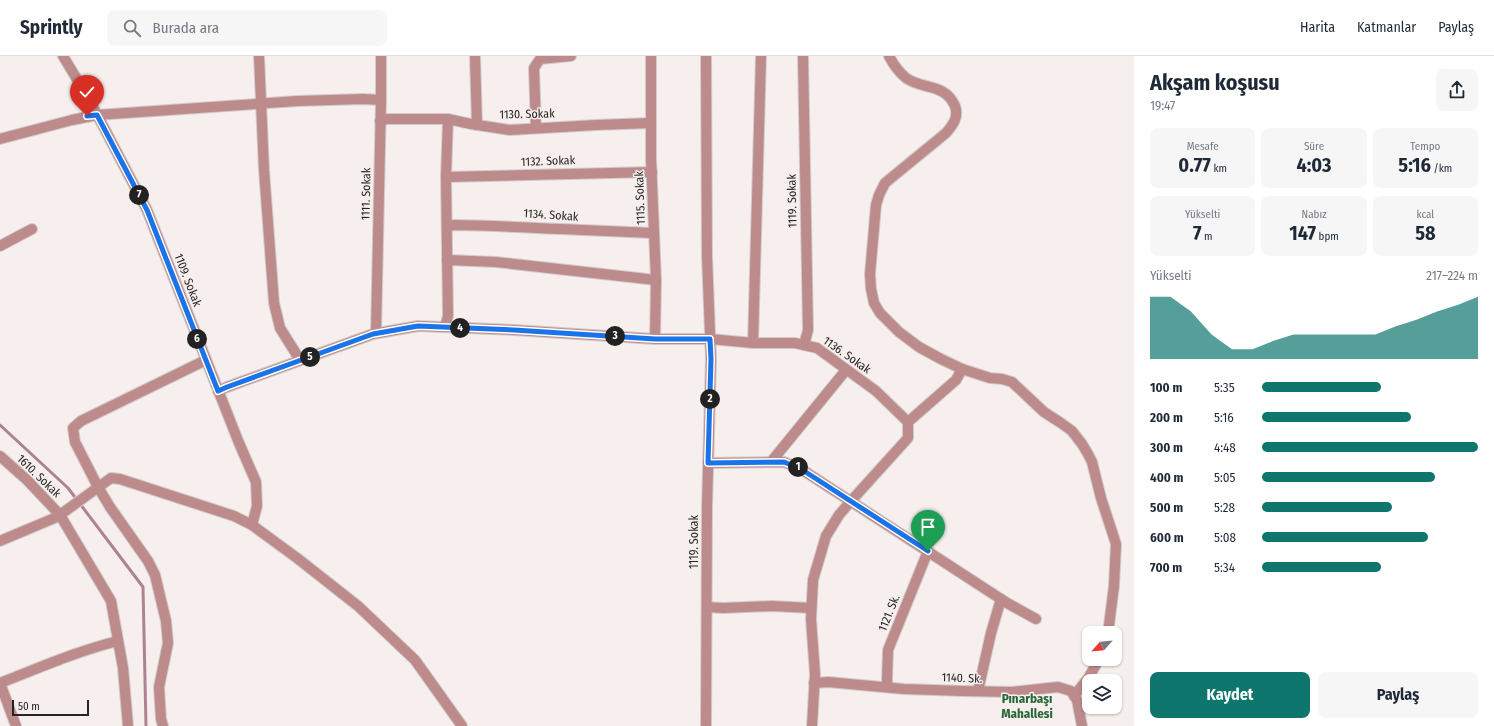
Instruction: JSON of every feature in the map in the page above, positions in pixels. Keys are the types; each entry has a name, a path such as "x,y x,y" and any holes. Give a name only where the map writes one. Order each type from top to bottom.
{"street":[{"name":"1109. Sokak","path":"63,56 97,115 147,210 218,391 256,482 257,506 252,525"},
{"path":"260,56 264,170 274,303 280,328 300,360"},
{"name":"1111. Sokak","path":"376,333 381,56"},
{"path":"475,56 477,125"},
{"path":"536,128 534,68 540,59 571,56"},
{"name":"1115. Sokak","path":"651,56 652,172 656,280 655,339"},
{"name":"1119. Sokak","path":"706,56 707,256 711,359 708,463 706,726"},
{"path":"754,343 761,56"},
{"name":"1119. Sokak","path":"804,56 808,330 804,345"},
{"path":"889,56 899,71 907,78 946,93 956,108 956,114 953,126 885,183 878,195 870,274 874,303 880,313 899,332 919,347 962,368 990,378 1012,382 1044,412 1072,431 1082,444 1092,462 1101,498 1116,544 1114,586 1109,626"},
{"path":"0,139 97,115 341,99 381,100"},
{"name":"1130. Sokak","path":"380,121 387,119 448,119 510,130 651,123"},
{"path":"445,327 448,316 446,177 448,119"},
{"name":"1132. Sokak","path":"446,177 652,172"},
{"name":"1134. Sokak","path":"447,227 453,225 511,226 654,233"},
{"path":"0,246 32,229"},
{"path":"447,260 496,262 656,280"},
{"name":"1136. Sokak","path":"218,391 376,333 418,326 514,330 655,339 710,339 754,343 795,343 817,348 876,391 908,422"},
{"path":"163,726 161,719 159,687 168,643 166,621 155,575 148,561 96,488 75,442 73,428 81,421 206,360"},
{"path":"812,726 814,683 811,608 813,580 826,536 850,501 908,438 908,422 956,380 962,368"},
{"path":"771,462 846,370"},
{"name":"1610. Sokak","path":"0,456 28,480 62,513 111,601 123,668 128,726"},
{"path":"708,463 784,462 801,469 1001,599 1036,619"},
{"path":"0,541 62,513 111,478 120,479 234,516 252,525 358,606 415,660 462,726"},
{"name":"1121. Sk.","path":"888,687 888,650 928,551"},
{"path":"978,691 991,634 1001,599"},
{"path":"707,607 723,608 772,606 811,608"},
{"path":"16,726 0,683 97,646 118,641"},
{"path":"1082,726 1077,700 1074,696 1089,677 1095,666"},
{"name":"1140. Sk.","path":"814,683 828,682 888,687 1012,692 1058,687 1071,691 1074,696"}],"waterway":[{"path":"0,425 68,488 143,587 146,726"}],"district":[{"name":"Pınarbaşı Mahallesi","path":"1027,706"}],"route":[{"path":"87,116 97,115 147,210 218,391 290,363 373,334 418,326 514,330 655,339 710,339 711,359 708,463 784,462 801,469 928,551"}]}
